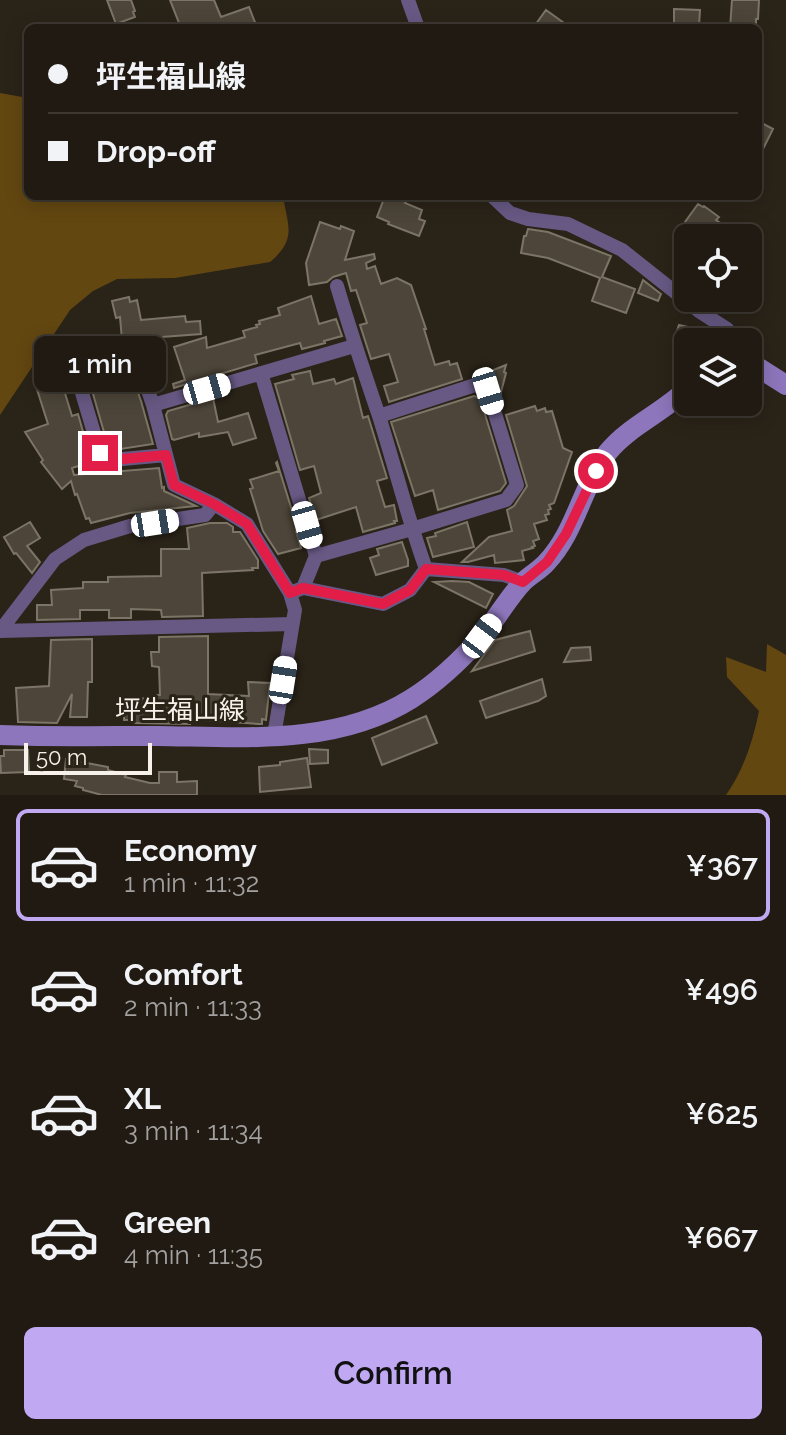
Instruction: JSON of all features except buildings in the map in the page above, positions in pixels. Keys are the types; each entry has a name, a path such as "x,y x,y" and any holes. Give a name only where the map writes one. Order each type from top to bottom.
{"main road":[{"path":"762,370 786,385"},
{"name":"坪生福山線","path":"0,735 274,736 345,727 409,700 456,663 482,636 523,582 547,562 566,534 609,451 674,399"}],"street":[{"path":"408,0 417,24"},
{"path":"496,200 510,213 528,219 568,224 622,250 725,328"},
{"path":"337,286 426,569"},
{"path":"153,405 354,346"},
{"path":"166,455 112,460 100,453 77,376 86,362 124,350 137,358 153,405 174,485 247,524 297,591 383,604 410,590 426,569"},
{"path":"261,373 316,556 297,591 274,736"},
{"path":"316,556 506,500 517,485 488,391 475,385 379,416"},
{"path":"0,631 55,559 84,540 130,526 205,515 214,504"},
{"path":"426,569 504,575 523,582"},
{"path":"0,631 292,624"}],"shaded area":[{"path":"0,93 24,97 24,200 284,200 287,239 279,254 270,262 175,278 117,279 93,291 70,310 0,415"},
{"path":"767,644 786,655 786,795 726,795 747,754 759,711 727,677 726,657 766,672"}],"route":[{"path":"100,453 112,460 166,455 174,485 247,524 290,593 303,588 383,604 410,590 426,569 504,575 523,582 547,562 566,534 596,471"}]}
